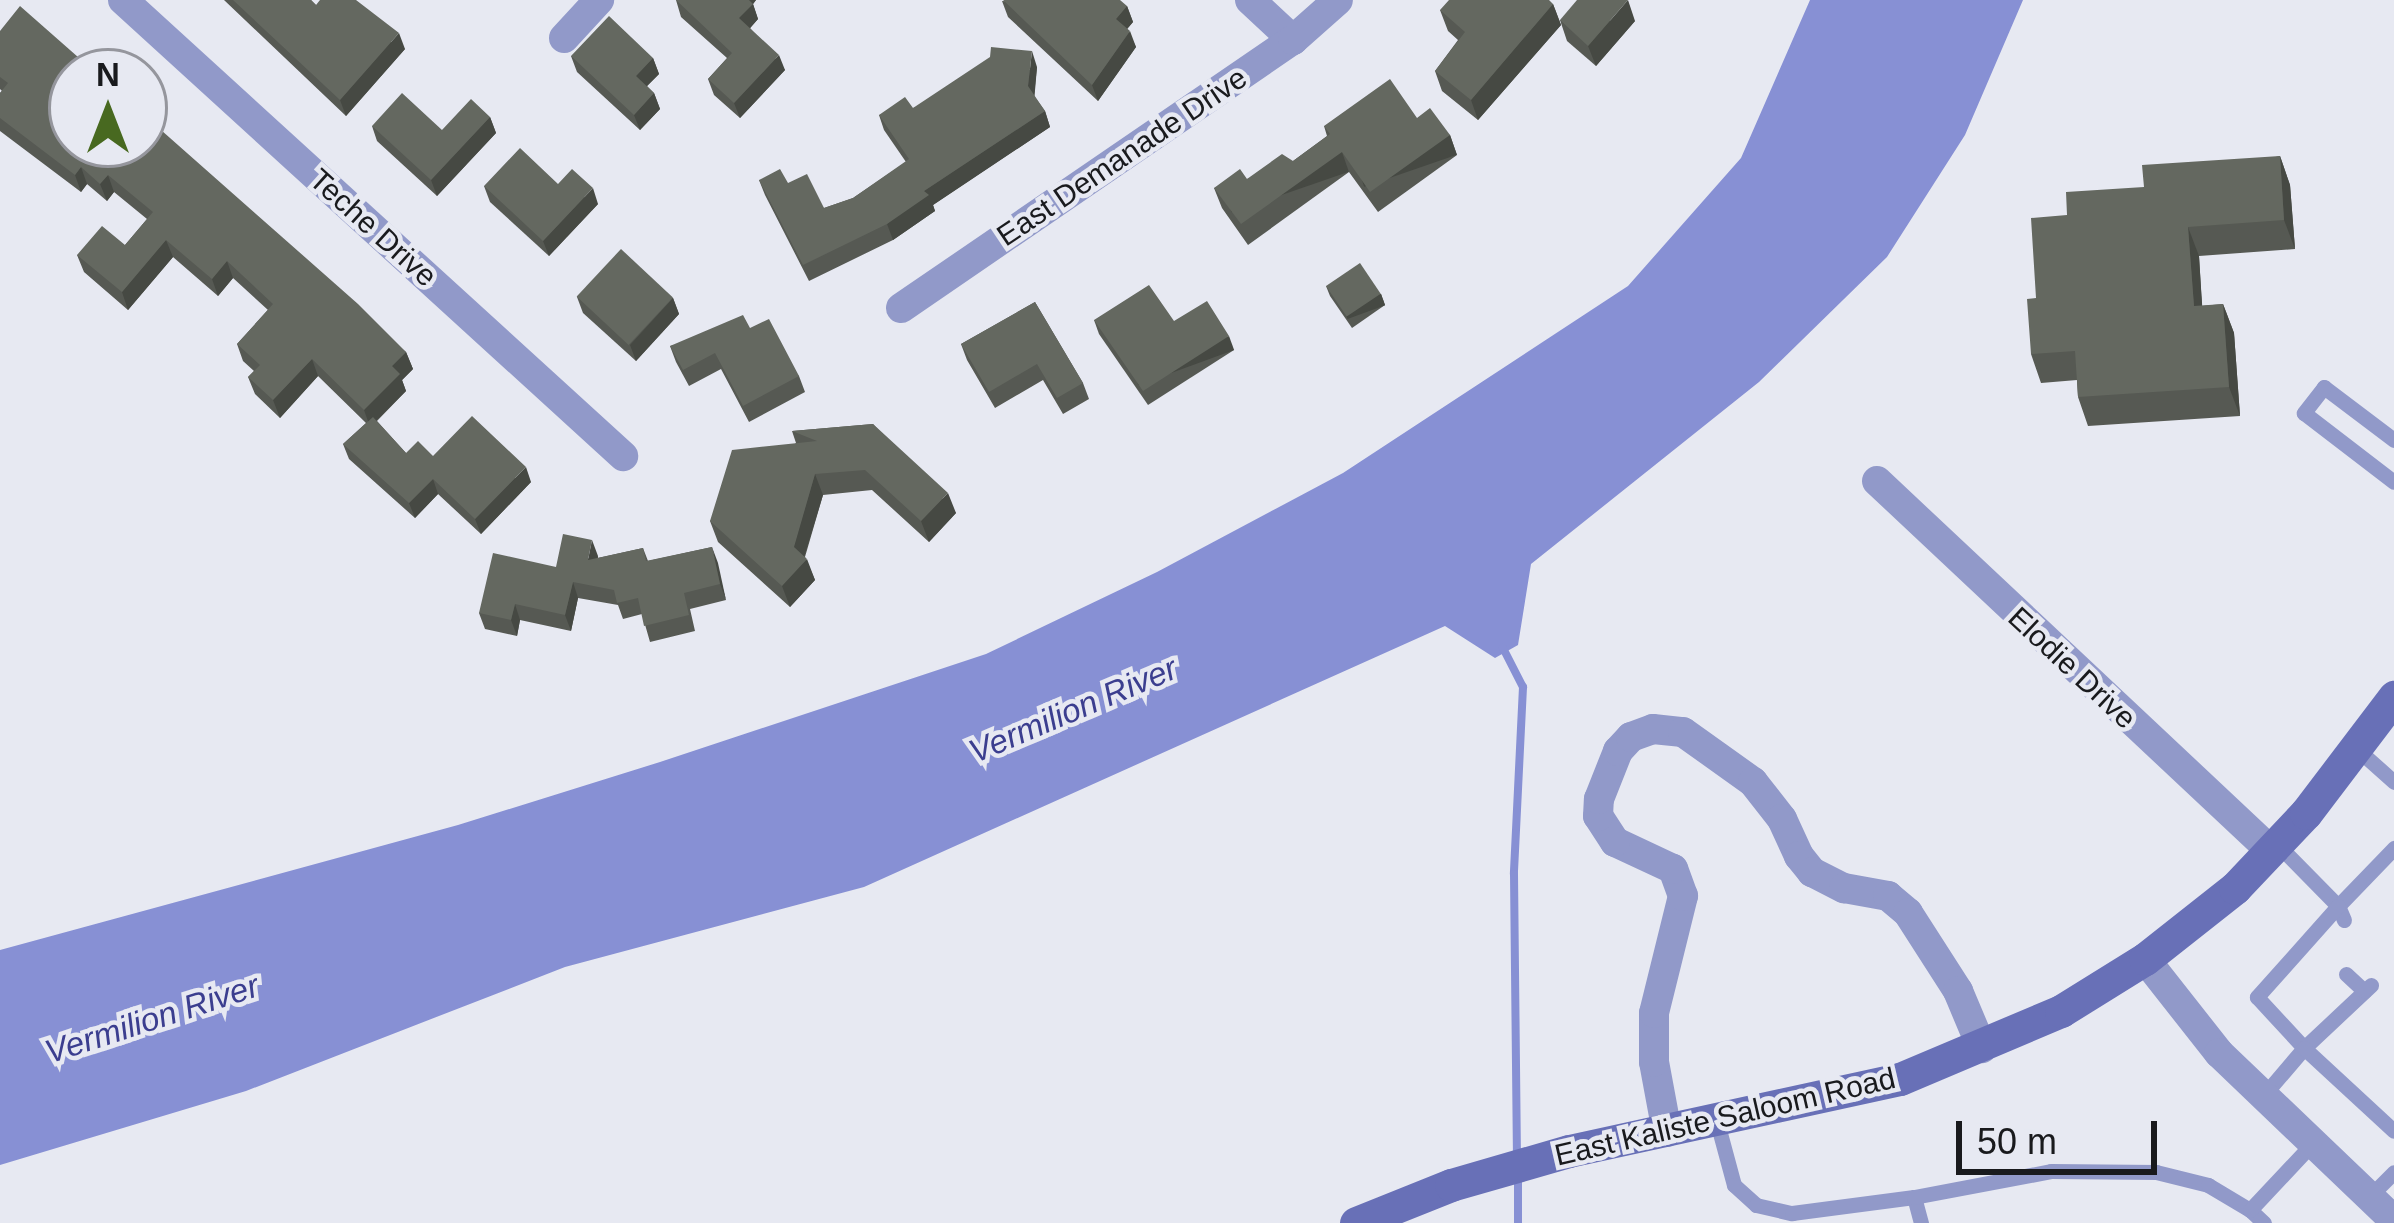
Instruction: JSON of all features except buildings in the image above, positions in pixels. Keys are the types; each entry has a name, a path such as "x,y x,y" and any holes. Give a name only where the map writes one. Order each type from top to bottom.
{"main road":[{"name":"East Kaliste Saloom Road","path":"1356,1223 1451,1185 1569,1151 1850,1094 1982,1048 2061,1011 2145,959 2274,848 2394,697"}],"street":[{"name":"Teche Drive","path":"123,0 623,456"},
{"path":"564,38 598,0"},
{"path":"1250,0 1293,40"},
{"name":"East Demanade Drive","path":"901,308 1293,40 1338,0"},
{"name":"Elodie Drive","path":"1877,481 2274,848"},
{"path":"1667,1132 1654,1062 1654,1013 1683,896 1673,869 1615,842 1598,816 1599,799 1618,751 1631,737 1653,729 1683,732 1753,782 1782,818 1798,856 1812,872 1844,888 1888,896 1908,913 1958,991 1982,1048"},
{"path":"2145,959 2219,1053 2394,1220"}],"lane":[{"path":"2394,440 2324,387 2305,413 2394,482"},
{"path":"2356,748 2394,782"},
{"path":"2274,848 2341,913"},
{"path":"2392,1125 2304,1048 2257,997 2292,968 2363,892 2394,848"},
{"path":"2263,1096 2304,1048 2368,988 2346,974"},
{"path":"2323,1000 2338,1016"},
{"path":"1717,1122 1734,1184 1756,1205 1792,1213 1914,1197 2007,1177 2106,1169 2156,1172 2208,1184 2264,1223"},
{"path":"2250,1210 2312,1143"},
{"path":"2369,1197 2394,1172"},
{"path":"1914,1197 1921,1223"}],"water":[{"name":"Vermilion River","path":"1810,0 2023,0 1965,135 1887,257 1759,382 1531,564 1518,645 1495,658 1445,626 864,887 565,967 246,1091 0,1165 0,950 458,825 660,762 986,654 1157,572 1343,473 1628,286 1741,158"}],"waterway":[{"path":"1503,648 1523,687 1514,874 1517,1156"},
{"path":"1518,1177 1518,1223"}]}
